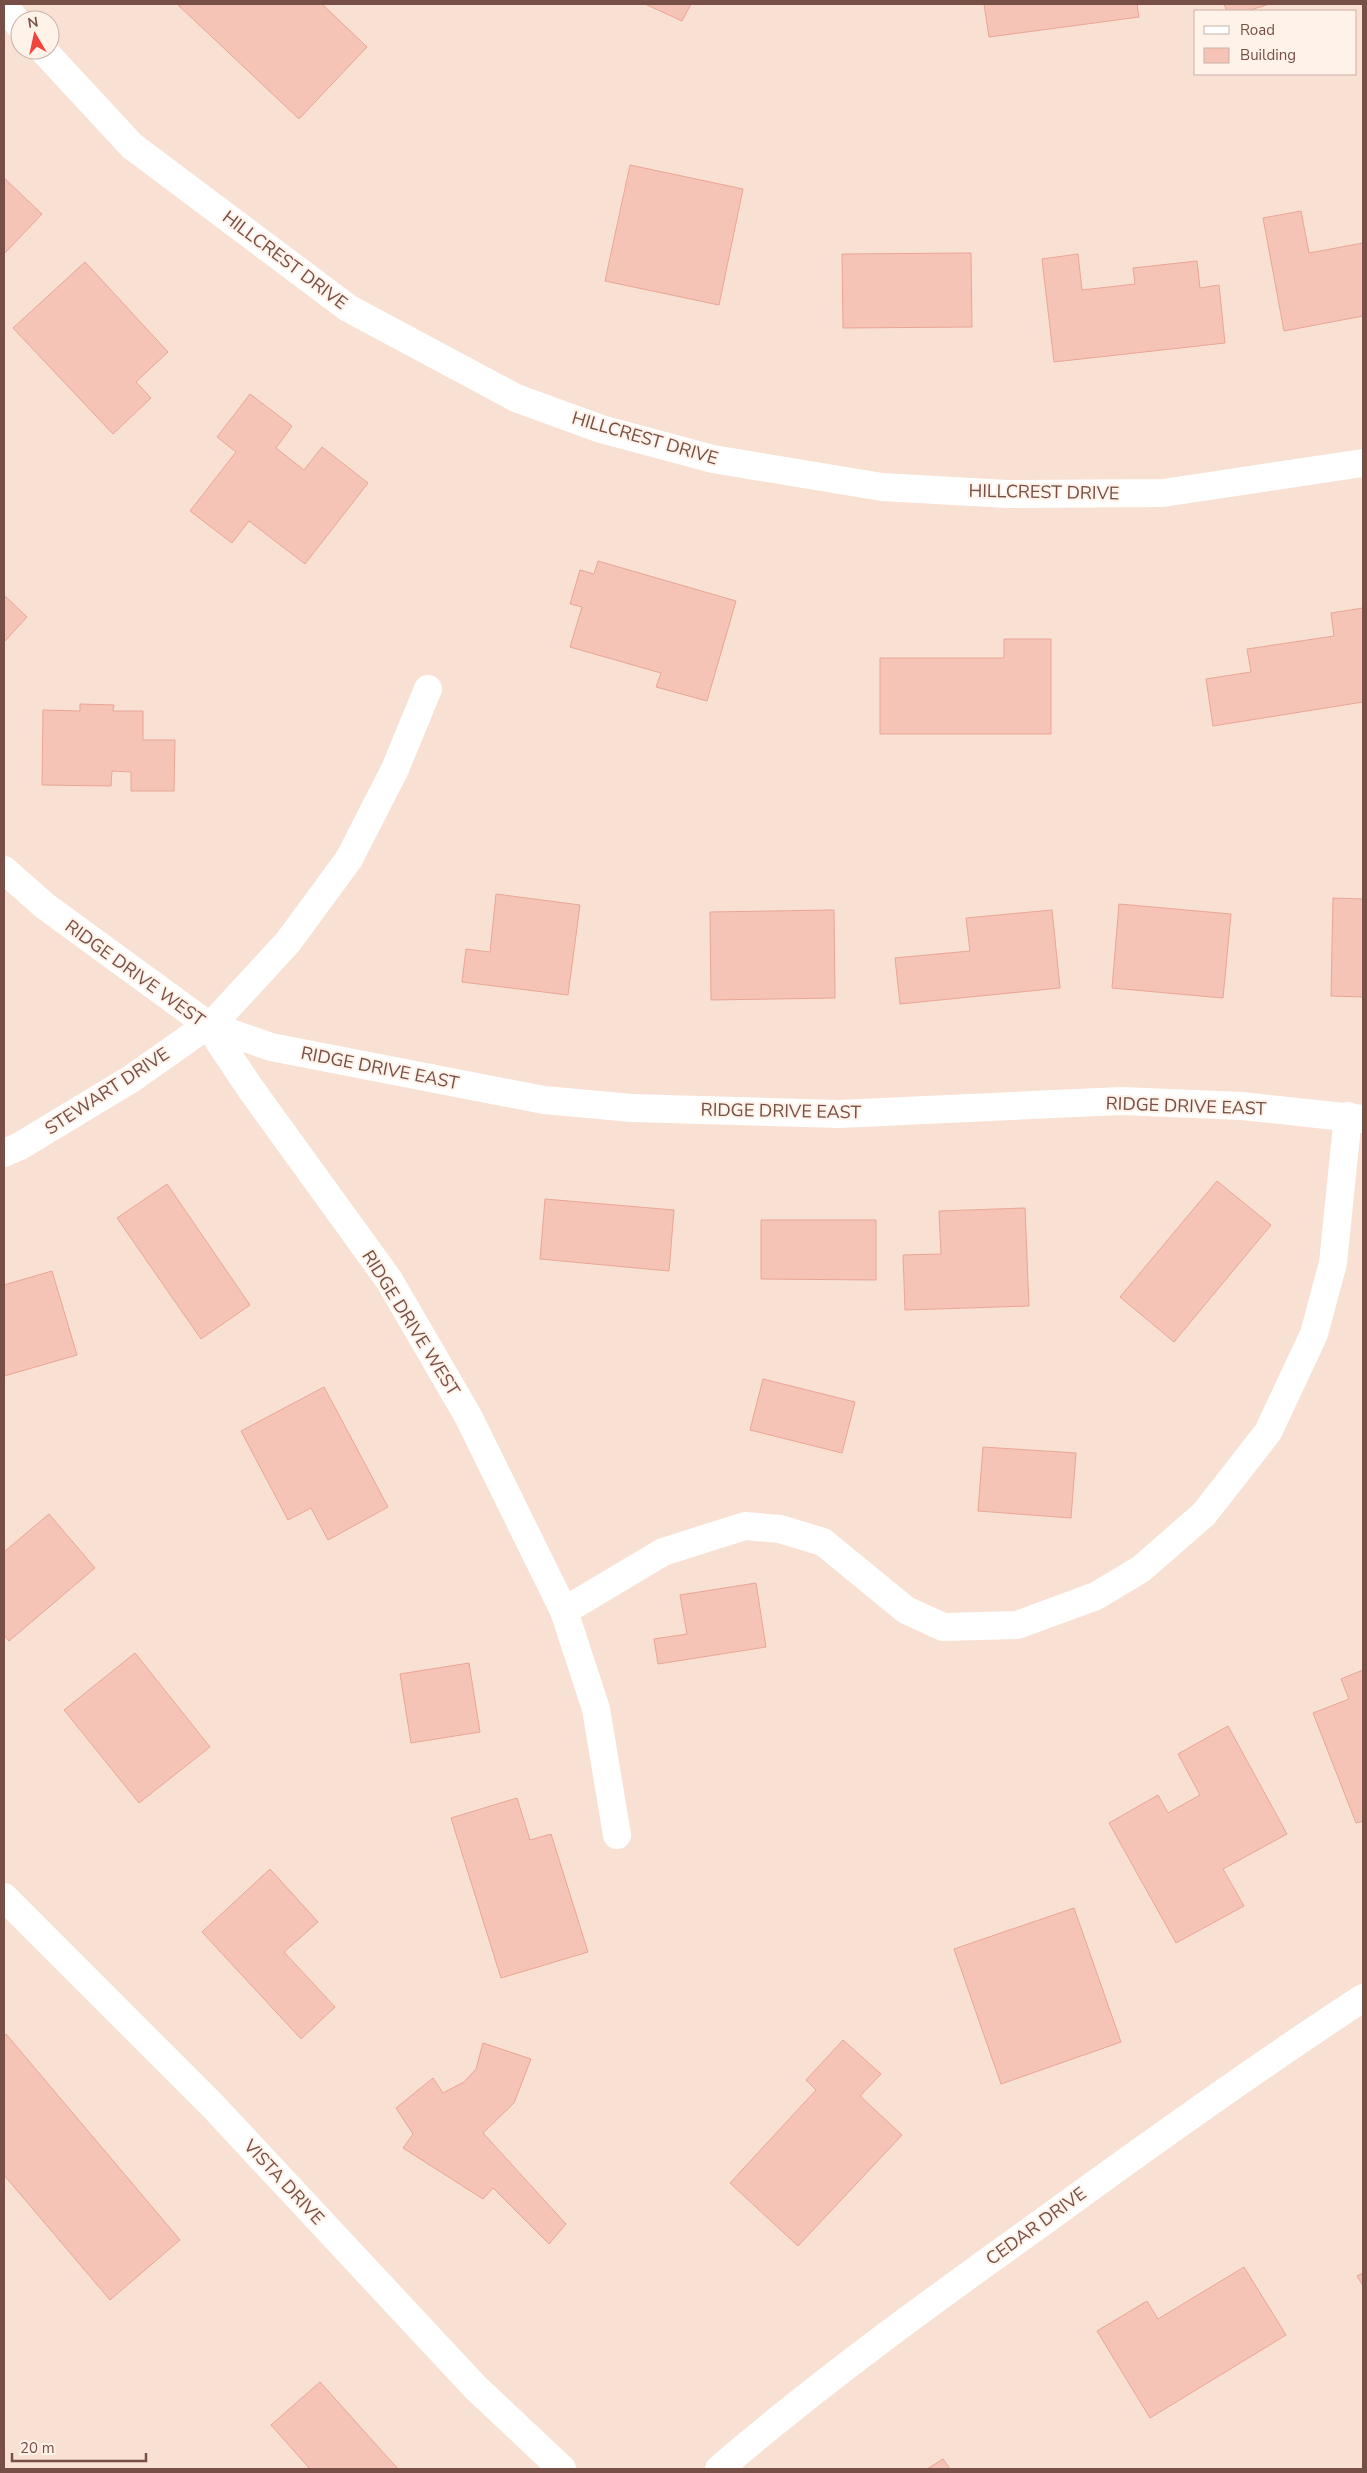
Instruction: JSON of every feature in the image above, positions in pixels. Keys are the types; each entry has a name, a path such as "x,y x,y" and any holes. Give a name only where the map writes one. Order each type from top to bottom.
{"street":[{"name":"HILLCREST DRIVE","path":"52,60 132,146 348,308 516,398 601,429 713,460 882,487 1006,494 1163,493 1363,463"},
{"name":"STEWART DRIVE","path":"4,1153 20,1146 131,1079 219,1018 288,942 349,859 395,769 428,689"},
{"name":"RIDGE DRIVE WEST","path":"4,870 45,906 208,1024 250,1088 389,1280 468,1416 564,1612 596,1709 618,1835"},
{"name":"RIDGE DRIVE EAST","path":"208,1024 271,1047 544,1100 632,1108 839,1114 1122,1100 1242,1106 1356,1118"},
{"path":"564,1612 663,1552 745,1526 780,1528 823,1542 906,1610 943,1626 1017,1625 1096,1596 1141,1569 1204,1514 1268,1432 1314,1334 1333,1263 1356,1118"},
{"name":"VISTA DRIVE","path":"4,1897 213,2106 475,2387 562,2469"},
{"name":"CEDAR DRIVE","path":"719,2469 758,2436 922,2308 1259,2066 1363,1998"}],"shaded area":[{"path":"4,4 1363,4 1363,2469 4,2469"}],"building":[{"path":"177,4 322,4 367,47 299,119"},
{"path":"645,4 691,4 682,21"},
{"path":"984,4 1137,4 1139,17 989,37"},
{"path":"1224,4 1269,4 1251,10 1227,10"},
{"path":"630,165 743,189 719,305 605,281"},
{"path":"4,178 42,214 4,254"},
{"path":"1301,211 1309,253 1363,243 1363,316 1284,331 1263,218"},
{"path":"971,253 972,327 843,328 842,254"},
{"path":"1078,254 1082,290 1135,284 1133,268 1197,261 1200,288 1219,285 1225,343 1054,362 1042,259"},
{"path":"85,262 168,352 136,382 151,398 113,434 13,328"},
{"path":"250,394 292,426 276,448 304,470 322,447 368,483 305,564 249,521 232,543 190,511 236,452 217,437"},
{"path":"598,561 736,601 707,701 656,687 661,673 570,647 582,607 570,604 580,570 594,574"},
{"path":"4,595 27,617 4,642"},
{"path":"1363,608 1363,702 1213,726 1206,679 1251,672 1247,649 1334,636 1331,613"},
{"path":"1004,639 1051,639 1051,734 880,734 880,658 1004,658"},
{"path":"80,704 114,705 113,711 143,711 143,740 175,740 174,791 131,791 131,772 112,771 111,786 42,785 43,710 80,711"},
{"path":"496,894 580,905 568,995 462,982 466,949 490,952"},
{"path":"1333,898 1363,899 1363,997 1331,996"},
{"path":"1119,904 1231,914 1223,998 1112,988"},
{"path":"834,910 835,998 711,1000 710,912"},
{"path":"1052,910 1060,988 900,1004 895,958 970,951 966,918"},
{"path":"1217,1181 1271,1225 1174,1342 1120,1297"},
{"path":"167,1184 250,1305 201,1339 117,1218"},
{"path":"545,1199 674,1210 669,1271 540,1259"},
{"path":"1025,1208 1029,1306 905,1310 903,1255 941,1254 939,1211"},
{"path":"761,1220 876,1220 876,1280 761,1279"},
{"path":"52,1271 77,1355 4,1376 4,1285"},
{"path":"763,1379 855,1402 842,1453 750,1430"},
{"path":"324,1387 388,1507 328,1540 311,1508 288,1520 241,1431"},
{"path":"983,1447 1076,1453 1071,1518 978,1511"},
{"path":"49,1514 95,1568 9,1641 4,1635 4,1552"},
{"path":"756,1583 766,1647 658,1664 654,1639 687,1634 680,1595"},
{"path":"135,1653 210,1747 139,1803 64,1710"},
{"path":"469,1663 480,1732 411,1743 400,1674"},
{"path":"1363,1670 1363,1821 1356,1823 1313,1713 1349,1699 1341,1679"},
{"path":"1228,1726 1287,1834 1223,1869 1244,1906 1176,1943 1109,1823 1158,1795 1168,1813 1200,1795 1178,1754"},
{"path":"517,1798 530,1840 551,1834 588,1952 501,1978 451,1818"},
{"path":"270,1869 318,1922 284,1952 335,2007 301,2039 202,1932"},
{"path":"1074,1908 1121,2042 1001,2084 954,1949"},
{"path":"6,2034 180,2240 110,2300 4,2175 4,2036"},
{"path":"843,2040 881,2074 860,2096 902,2135 798,2246 730,2183 816,2090 806,2080"},
{"path":"483,2043 531,2059 514,2103 483,2133 566,2224 549,2244 493,2188 483,2199 403,2148 413,2134 396,2108 433,2078 443,2093 464,2082 476,2069"},
{"path":"1244,2267 1286,2335 1150,2418 1097,2331 1147,2301 1158,2319"},
{"path":"1363,2273 1363,2286 1357,2276"},
{"path":"320,2382 398,2469 310,2469 271,2425"},
{"path":"943,2459 950,2469 927,2469"}]}
